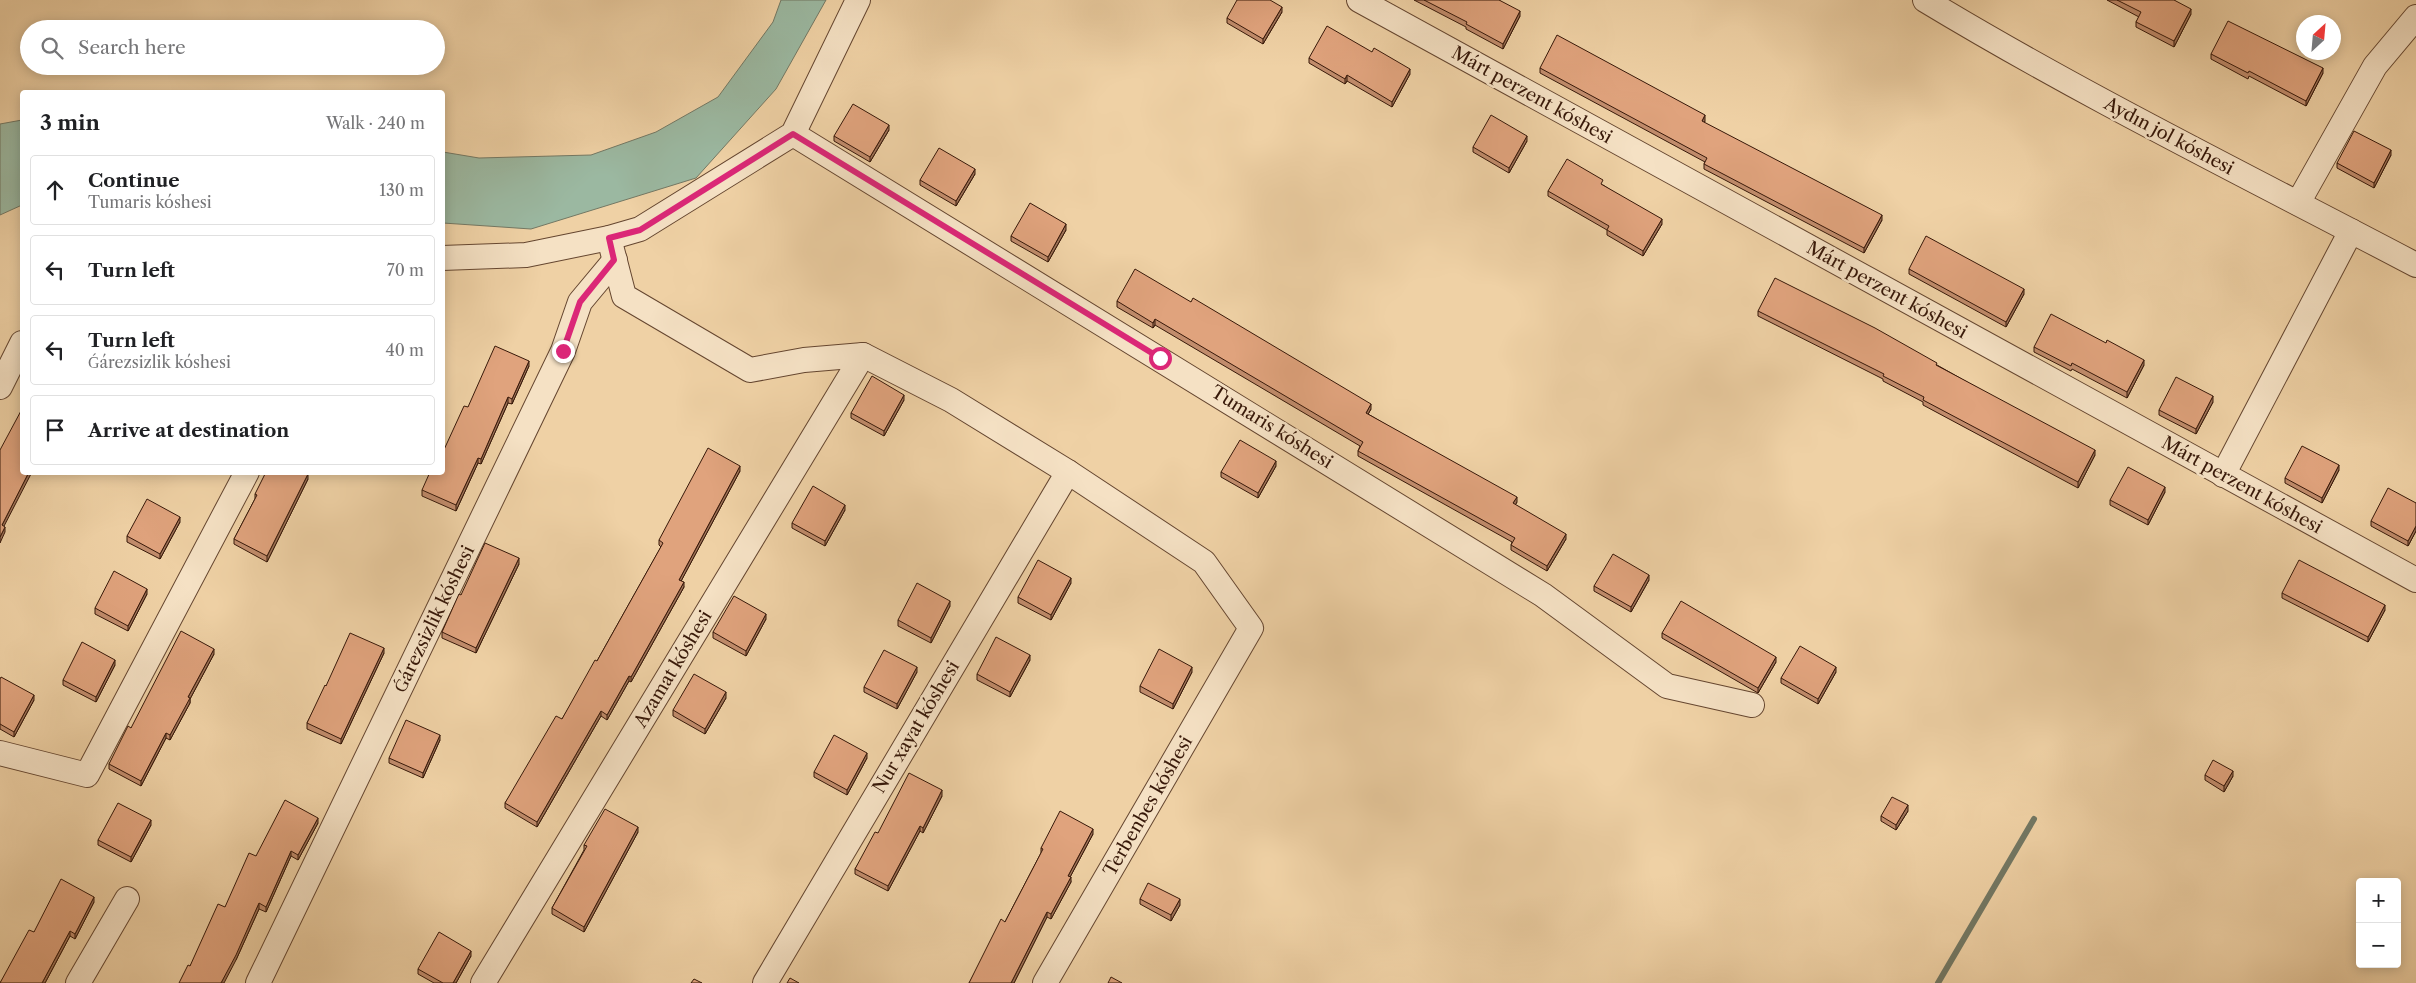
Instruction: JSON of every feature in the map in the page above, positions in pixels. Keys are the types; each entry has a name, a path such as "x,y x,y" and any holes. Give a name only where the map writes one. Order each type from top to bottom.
{"street":[{"path":"445,258 612,249 793,134 858,0"},
{"name":"Márt perzent kóshesi","path":"1359,0 2416,580"},
{"name":"Aydın jol kóshesi","path":"1925,0 1981,34 2151,128 2416,265"},
{"path":"2298,203 2375,66 2416,17"},
{"name":"Tumaris kóshesi","path":"793,134 1543,595 1667,686 1752,705"},
{"path":"2223,475 2351,231"},
{"path":"612,249 624,296 750,370 804,360 863,355 951,400 1068,472"},
{"name":"Ǵárezsizlik kóshesi","path":"258,983 563,351 580,302 612,249"},
{"path":"0,387 20,347"},
{"name":"Azamat kóshesi","path":"483,983 863,355"},
{"name":"Terbenbes kóshesi","path":"1045,983 1251,628 1204,562 1068,472"},
{"name":"Nur xayat kóshesi","path":"764,983 1068,472"},
{"path":"0,753 87,775 245,475"},
{"path":"78,983 126,899"}],"shaded area":[{"path":"781,0 826,0 776,89 696,178 531,229 445,223 445,152 479,158 591,155 656,132 718,97 773,22"},
{"path":"20,120 20,206 0,215 0,124"}],"building":[{"path":"1237,0 1270,0 1282,7 1263,39 1227,18"},
{"path":"1424,0 1499,0 1520,11 1503,44 1466,24 1467,22"},
{"path":"2117,0 2174,0 2191,9 2174,41 2136,22 2141,12"},
{"path":"2228,21 2296,55 2296,60 2307,60 2323,68 2306,101 2249,71 2248,73 2211,54"},
{"path":"1327,26 1372,52 1374,48 1410,69 1392,102 1347,75 1345,79 1309,58"},
{"path":"1557,35 1705,115 1702,121 1882,215 1864,248 1704,164 1707,158 1540,68"},
{"path":"853,104 889,125 870,157 834,136"},
{"path":"1491,115 1527,136 1509,168 1473,147"},
{"path":"2354,131 2391,150 2374,183 2337,163"},
{"path":"939,148 975,169 956,201 920,180"},
{"path":"1567,159 1603,180 1601,184 1662,219 1643,251 1607,230 1609,226 1548,191"},
{"path":"1030,203 1066,224 1048,257 1011,236"},
{"path":"1926,236 2024,289 2006,322 1909,269"},
{"path":"1135,269 1191,302 1193,298 1371,404 1366,413 1517,497 1513,503 1566,534 1547,566 1511,545 1515,538 1358,451 1363,442 1155,319 1153,323 1117,301"},
{"path":"1775,278 1875,328 1937,363 1936,365 2095,450 2078,482 1923,400 1924,397 1883,376 1884,374 1758,311"},
{"path":"2051,314 2106,343 2107,340 2144,360 2127,392 2072,363 2071,366 2034,347"},
{"path":"495,346 529,361 512,399 508,397 481,459 478,458 456,505 422,490 429,475 445,475 445,447 464,406 468,407"},
{"path":"872,376 904,395 884,431 851,413"},
{"path":"2176,377 2213,396 2196,429 2159,410"},
{"path":"20,413 20,475 27,475 2,525 5,527 0,537 0,450"},
{"path":"1240,440 1276,461 1258,493 1221,472"},
{"path":"2302,446 2339,465 2322,498 2285,478"},
{"path":"708,448 740,466 679,580 684,582 631,677 629,676 607,715 601,711 537,822 505,803 556,716 562,719 595,660 597,661 663,543 659,540"},
{"path":"2128,467 2165,487 2148,520 2110,500"},
{"path":"264,475 308,475 267,556 234,539 257,495 255,494"},
{"path":"813,486 845,505 825,541 792,523"},
{"path":"2388,488 2416,503 2416,526 2408,541 2371,521"},
{"path":"147,499 180,517 160,554 127,536"},
{"path":"485,543 519,558 476,648 442,632"},
{"path":"1613,554 1649,575 1631,607 1594,586"},
{"path":"1038,560 1071,578 1051,615 1018,597"},
{"path":"2299,560 2385,605 2368,637 2282,593"},
{"path":"114,571 147,589 128,626 95,608"},
{"path":"917,583 950,601 931,638 898,620"},
{"path":"734,596 766,614 746,651 713,632"},
{"path":"1681,601 1776,657 1758,688 1662,633"},
{"path":"181,631 214,649 170,735 166,733 141,781 109,764 128,726 131,728"},
{"path":"350,633 384,648 341,739 307,723"},
{"path":"996,637 1030,655 1010,692 977,674"},
{"path":"82,642 115,660 96,697 63,680"},
{"path":"1800,646 1836,667 1818,699 1781,678"},
{"path":"1159,649 1192,667 1173,704 1140,686"},
{"path":"884,650 917,667 897,704 864,687"},
{"path":"694,674 726,692 705,729 673,710"},
{"path":"1,677 34,695 14,732 0,724"},
{"path":"406,720 440,735 423,773 389,758"},
{"path":"834,735 867,753 847,790 814,772"},
{"path":"2213,760 2233,771 2224,786 2205,775"},
{"path":"909,773 942,790 923,828 920,826 888,886 855,869 875,832 878,833"},
{"path":"1892,797 1908,805 1896,825 1881,816"},
{"path":"285,800 318,818 298,855 291,851 266,907 259,903 236,955 221,983 179,983 188,965 190,966 218,904 225,907 249,853 256,856"},
{"path":"118,803 151,820 131,857 98,840"},
{"path":"605,809 638,827 584,927 552,908 587,846 584,845"},
{"path":"1060,811 1093,829 1068,876 1071,877 1051,914 1047,912 1011,983 969,983 1001,919 1005,922 1043,849 1041,848"},
{"path":"61,879 94,897 75,934 70,931 42,983 0,983 29,930 34,932"},
{"path":"1148,883 1180,899 1171,915 1140,899"},
{"path":"439,932 471,951 453,983 443,983 418,969"},
{"path":"1111,977 1122,983 1108,983"},
{"path":"790,978 799,983 787,983"},
{"path":"694,979 702,983 691,983"}],"waterway":[{"path":"1938,983 2034,819"}],"route":[{"path":"563,351 580,302 614,260 609,238 640,230 793,134 1160,358"}]}
